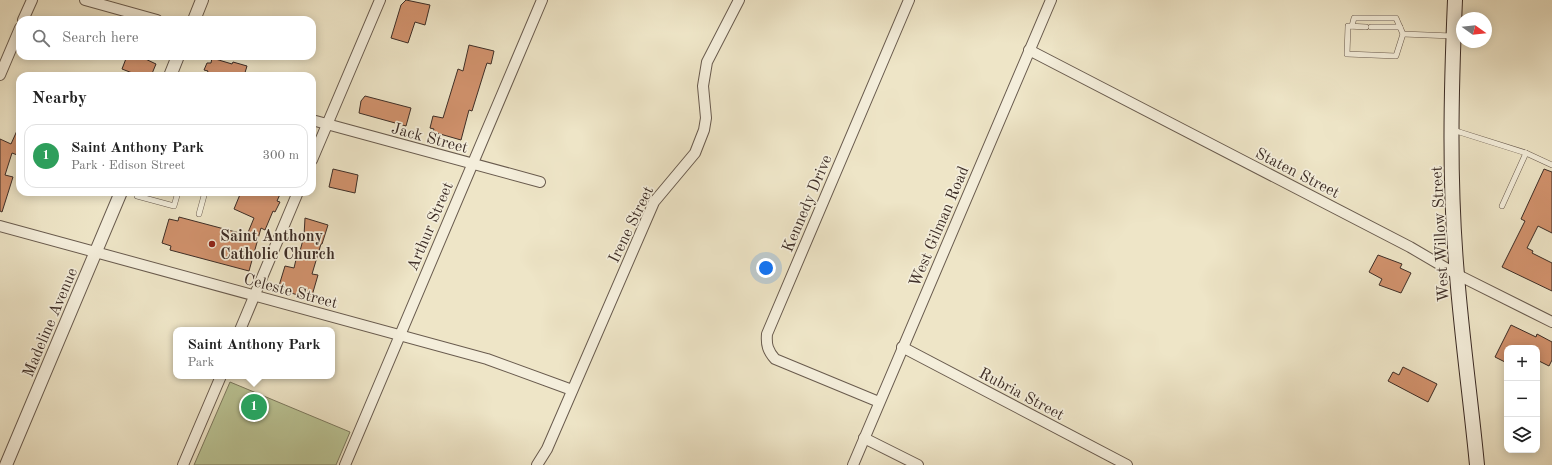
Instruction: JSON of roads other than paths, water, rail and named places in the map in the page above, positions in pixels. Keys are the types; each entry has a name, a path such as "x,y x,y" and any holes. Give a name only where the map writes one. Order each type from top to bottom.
{"main road":[{"name":"West Willow Street","path":"1455,0 1452,130 1456,274 1477,465"}],"street":[{"path":"25,16 32,0"},
{"path":"85,0 143,16"},
{"path":"196,16 202,0"},
{"path":"316,150 380,0"},
{"name":"Arthur Street","path":"345,465 542,0"},
{"name":"Irene Street","path":"537,465 547,449 654,202 695,153 704,130 706,118 703,86 707,62 739,0"},
{"name":"Kennedy Drive","path":"879,402 775,358 769,351 766,343 767,334 909,0"},
{"name":"West Gilman Road","path":"853,465 1051,0"},
{"path":"0,76 16,38"},
{"name":"Staten Street","path":"1029,50 1403,244 1456,274 1552,322"},
{"path":"172,72 176,60"},
{"name":"Jack Street","path":"316,121 540,182"},
{"name":"Madeline Avenue","path":"6,465 119,196"},
{"path":"241,327 296,196"},
{"name":"Celeste Street","path":"0,226 487,359 572,390"},
{"name":"Rubria Street","path":"902,347 1127,465"},
{"path":"183,465 220,379"},
{"path":"864,438 918,465"}],"lane":[{"path":"1354,18 1396,18 1403,34 1396,56 1347,54 1350,26 1354,18"},
{"path":"1350,26 1400,27"},
{"path":"1403,34 1454,36"},
{"path":"1452,130 1526,153 1552,165"},
{"path":"1502,206 1526,153"},
{"path":"137,196 174,206 177,196"},
{"path":"199,214 204,196"}],"place":[{"name":"Saint Anthony Catholic Church","path":"212,244"},
{"name":"Saint Anthony Park","path":"254,407"}]}
